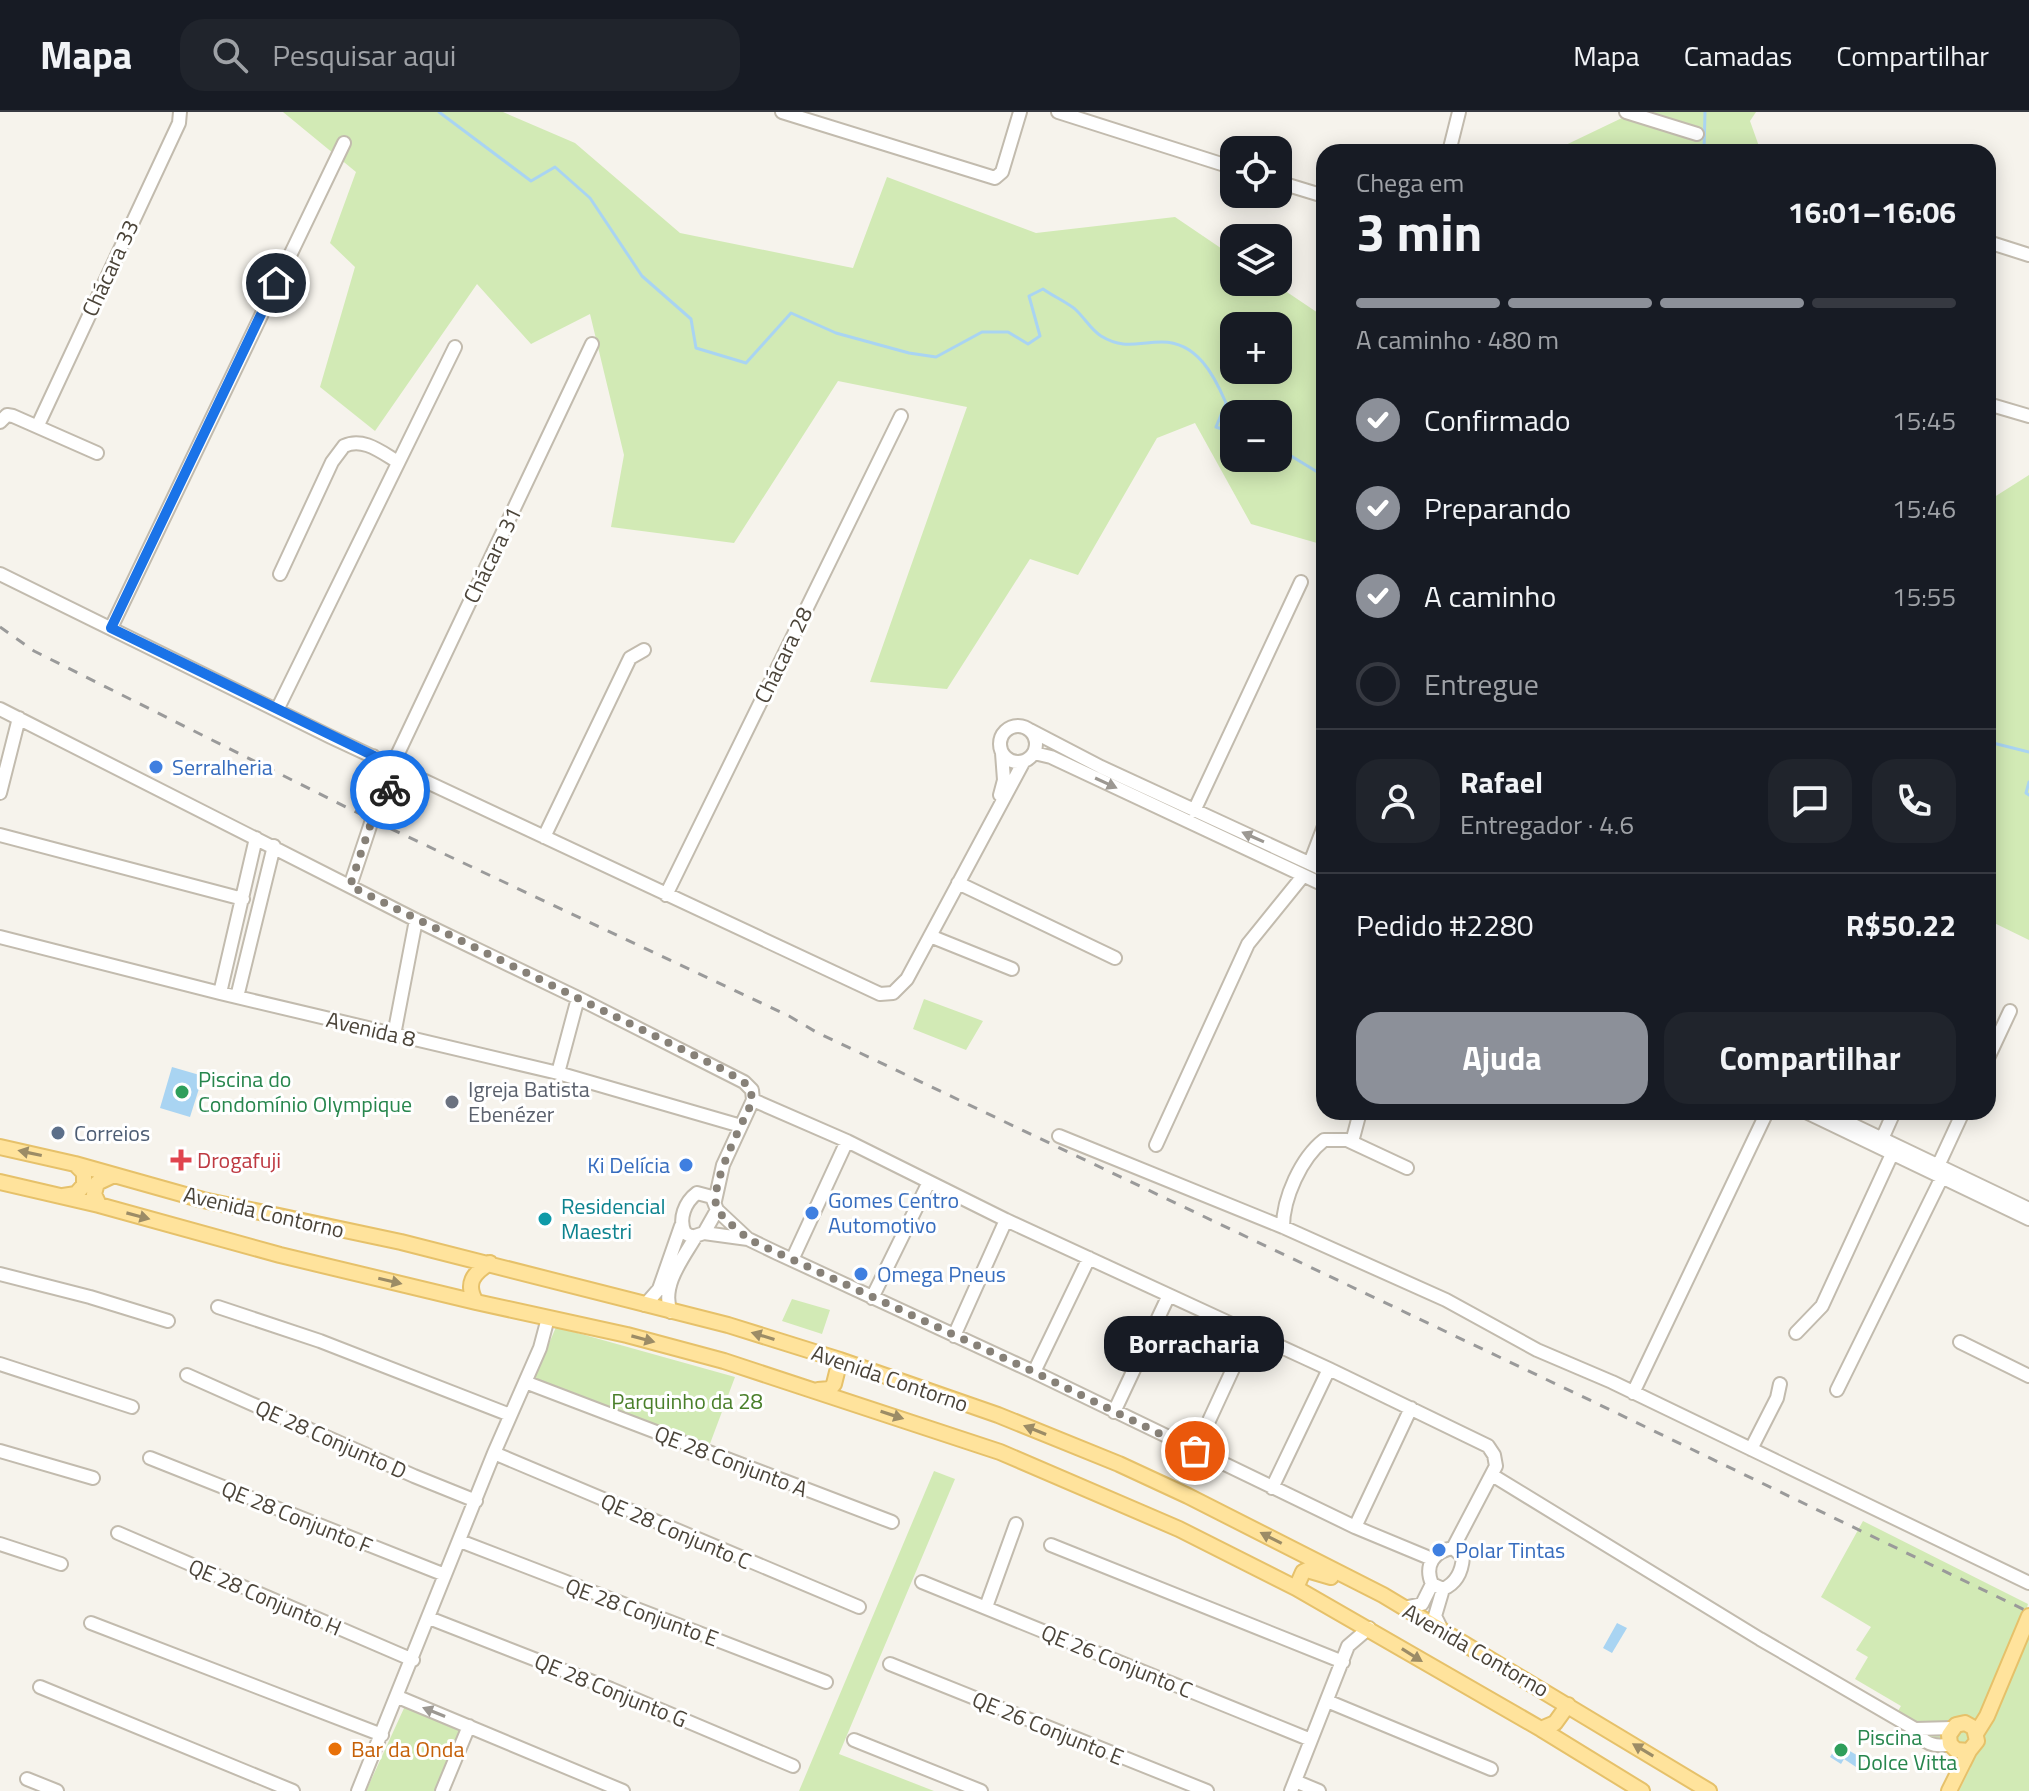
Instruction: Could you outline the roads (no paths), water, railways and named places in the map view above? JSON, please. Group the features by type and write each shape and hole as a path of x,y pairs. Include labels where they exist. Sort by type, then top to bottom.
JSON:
{"main road":[{"name":"Avenida Contorno","path":"0,1147 75,1164 203,1200 490,1263 728,1325 998,1415 1119,1464 1347,1577 1442,1630 1709,1791"},
{"path":"63,1196 76,1194 84,1185 84,1173 75,1164"},
{"path":"99,1205 94,1194 97,1183 114,1175"},
{"name":"Avenida Contorno","path":"0,1182 99,1205 280,1255 627,1335 724,1361 961,1438 1025,1462 1179,1529 1296,1588 1369,1628 1642,1791"},
{"path":"476,1302 471,1290 473,1276 490,1263"},
{"path":"818,1390 830,1389 834,1384 840,1360"},
{"path":"1296,1588 1307,1570 1334,1578 1347,1577"},
{"path":"1942,1791 1954,1766 1949,1735 1965,1727 1993,1700 2028,1622"},
{"path":"1541,1729 1555,1723 1568,1705"},
{"path":"1949,1791 1969,1751 1976,1745 1965,1727"},
{"path":"1951,1746 1960,1752 1969,1751"}],"street":[{"name":"Chácara 33","path":"38,425 179,123 180,112"},
{"path":"782,112 998,177 1020,112"},
{"path":"1058,112 1220,164"},
{"path":"1451,144 1459,112"},
{"path":"1626,112 1697,134"},
{"path":"111,628 344,143"},
{"path":"1292,186 1316,194"},
{"path":"1996,245 2029,255"},
{"name":"Chácara 31","path":"392,766 592,344"},
{"path":"277,710 455,347"},
{"path":"1996,406 2029,416"},
{"path":"0,422 11,415 97,453"},
{"name":"Chácara 28","path":"666,895 901,416"},
{"path":"280,574 332,462 344,446 357,442 366,444 398,462"},
{"path":"0,574 392,766 880,994 893,993 901,987 930,936 998,806 1029,757 1035,737 1030,730"},
{"path":"1194,811 1301,582"},
{"path":"544,837 630,658 644,650"},
{"path":"0,709 748,1085 753,1100 723,1165 716,1205 671,1283 668,1305 671,1312"},
{"path":"0,793 19,718"},
{"path":"998,806 1004,780 999,743 1003,733 1011,726 1021,725 1062,748 1316,866"},
{"path":"0,736 14,740"},
{"path":"1002,753 1011,761 1051,757 1316,882"},
{"path":"350,886 379,799 373,756"},
{"path":"379,799 411,774"},
{"path":"0,835 244,895 262,894"},
{"path":"220,993 256,838"},
{"path":"237,997 274,846"},
{"path":"1310,863 1316,847"},
{"path":"1156,1145 1248,944 1303,876"},
{"path":"958,883 1115,958"},
{"path":"394,1035 416,920"},
{"path":"930,936 1012,969"},
{"name":"Avenida 8","path":"0,937 558,1073 741,1126"},
{"path":"234,938 250,942"},
{"path":"558,1073 578,998"},
{"path":"1996,1041 2010,1011"},
{"path":"753,1100 847,1141 1006,1220 1488,1446 1496,1466 1492,1475 1453,1548 1432,1559 1428,1572 1437,1586 1435,1616 1442,1630"},
{"path":"1352,1142 1358,1120"},
{"path":"1633,1393 1763,1120"},
{"path":"1822,1120 1892,1154 2029,1209"},
{"path":"1843,1120 2029,1219"},
{"path":"1882,1139 1890,1120"},
{"path":"1837,1390 1940,1172 1960,1120"},
{"path":"1059,1136 1283,1227 1446,1300 1537,1350 2029,1583"},
{"path":"1283,1227 1287,1200 1313,1151 1329,1138 1352,1142 1407,1168"},
{"path":"792,1260 847,1141"},
{"path":"1796,1333 1822,1306 1892,1154"},
{"path":"645,1305 659,1289 685,1209 723,1165"},
{"path":"872,1298 929,1182"},
{"path":"697,1193 709,1195 748,1239"},
{"path":"954,1336 1006,1220"},
{"path":"681,1226 688,1235 748,1239 1034,1372 1355,1527 1432,1559"},
{"path":"1034,1372 1089,1258"},
{"path":"0,1274 52,1286 168,1321"},
{"path":"1114,1412 1168,1297"},
{"path":"218,1307 320,1341 510,1415"},
{"path":"358,1791 494,1453 540,1348 548,1318"},
{"path":"1195,1451 1250,1332"},
{"path":"1960,1342 2029,1376"},
{"path":"0,1364 132,1407"},
{"path":"1272,1488 1329,1369"},
{"name":"QE 28 Conjunto D","path":"187,1375 476,1501"},
{"name":"QE 28 Conjunto A","path":"525,1382 892,1522"},
{"path":"1751,1449 1777,1398 1780,1384"},
{"path":"1355,1527 1411,1408"},
{"path":"0,1451 93,1478"},
{"name":"QE 28 Conjunto C","path":"494,1453 859,1607"},
{"name":"QE 28 Conjunto F","path":"150,1458 445,1575"},
{"path":"1492,1475 1760,1639 1915,1729 1965,1727"},
{"path":"986,1607 1016,1524"},
{"name":"QE 28 Conjunto H","path":"118,1533 413,1660"},
{"name":"QE 28 Conjunto E","path":"460,1541 826,1682"},
{"path":"0,1544 61,1564"},
{"path":"1051,1545 1343,1662"},
{"path":"1403,1608 1422,1604 1437,1586 1453,1583 1462,1567 1463,1557 1453,1548"},
{"name":"QE 26 Conjunto C","path":"922,1582 1311,1740"},
{"path":"1319,1791 1293,1786 1348,1646 1348,1632 1340,1613"},
{"name":"QE 28 Conjunto G","path":"429,1618 611,1689 793,1766"},
{"path":"91,1623 382,1735"},
{"path":"1348,1646 1369,1628"},
{"name":"QE 26 Conjunto E","path":"890,1664 1207,1791"},
{"path":"40,1687 293,1791"},
{"path":"398,1697 623,1791"},
{"path":"1327,1701 1491,1769"},
{"path":"442,1791 469,1726"},
{"path":"1915,1729 1919,1737 1934,1745 1951,1746"},
{"path":"854,1740 981,1791"},
{"path":"27,1779 57,1791"}],"water":[{"name":"Piscina do Condomínio Olympique","path":"172,1067 203,1076 190,1117 160,1108"},
{"path":"1617,1623 1627,1628 1612,1653 1603,1648"},
{"name":"Piscina Dolce Vitta","path":"1838,1744 1865,1760 1859,1769 1844,1759 1841,1764 1830,1757"}],"waterway":[{"path":"439,112 531,181 555,167 590,198 642,276 691,319 696,348 746,363 791,313 836,333 909,353 936,357 982,332 1008,332 1028,344 1040,336 1029,296 1043,289 1075,309 1094,330 1109,340 1124,344 1174,343 1185,348 1210,371 1225,400"},
{"path":"1704,144 1705,112"},
{"path":"1220,417 1216,427 1220,428"},
{"path":"1292,457 1316,471"},
{"path":"1996,744 2029,752"},
{"path":"2029,782 2026,793 2029,795"}],"railway":[{"path":"0,627 34,651 372,820 789,1016 816,1032 2029,1612"}],"place":[{"name":"Serralheria","path":"156,767"},
{"name":"Piscina do Condomínio Olympique","path":"182,1092"},
{"name":"Igreja Batista Ebenézer","path":"452,1102"},
{"name":"Correios","path":"58,1133"},
{"name":"Drogafuji","path":"181,1160"},
{"name":"Ki Delícia","path":"686,1165"},
{"name":"Gomes Centro Automotivo","path":"812,1213"},
{"name":"Residencial Maestri","path":"545,1219"},
{"name":"Omega Pneus","path":"861,1274"},
{"name":"Borracharia","path":"1195,1451"},
{"name":"Polar Tintas","path":"1439,1550"},
{"name":"Bar da Onda","path":"335,1749"},
{"name":"Piscina Dolce Vitta","path":"1841,1750"}],"park label":[{"name":"Parquinho da 28","path":"687,1401"}]}
